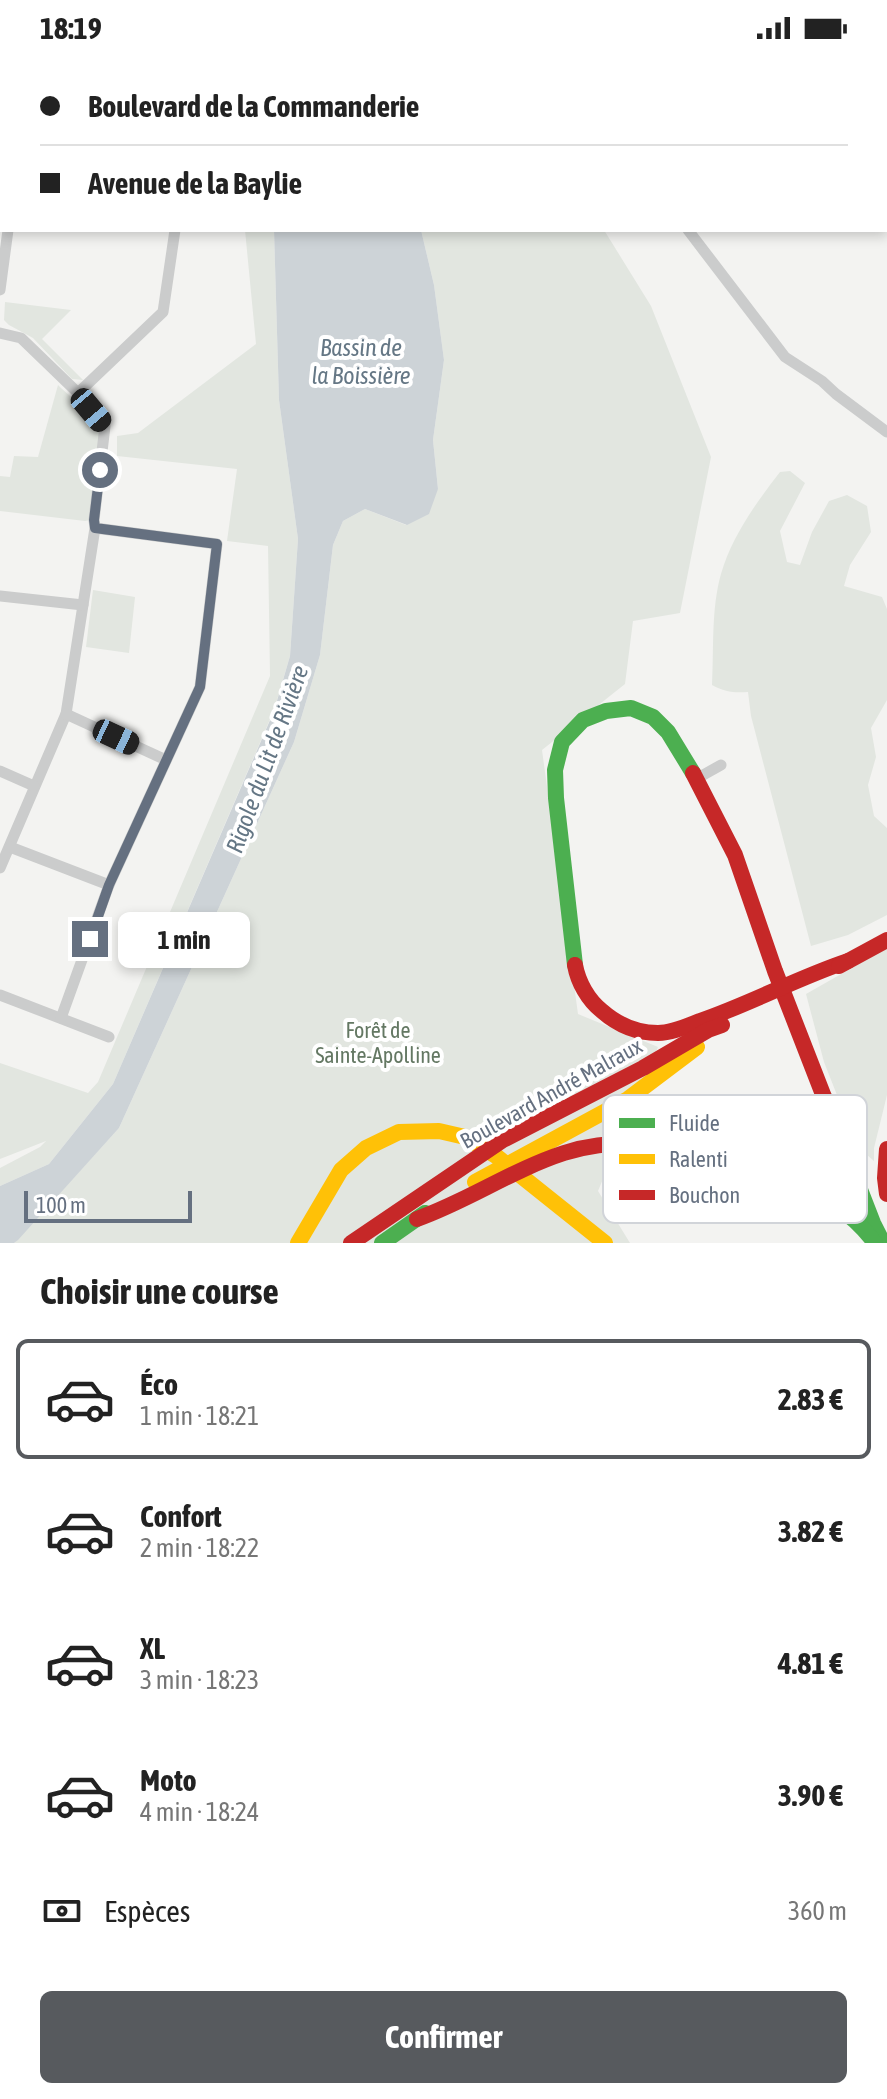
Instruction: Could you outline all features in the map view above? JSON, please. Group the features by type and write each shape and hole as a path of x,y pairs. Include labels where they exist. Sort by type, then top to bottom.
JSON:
{"main road":[{"path":"823,1095 775,971 735,855 668,732 653,717 631,708 606,711 583,720 562,742 555,770 556,798 577,976 593,1004 615,1022 634,1031 651,1033 736,1014 812,977 848,961 887,940"},
{"name":"Boulevard André Malraux","path":"351,1243 503,1140 643,1068 736,1014"},
{"name":"Boulevard André Malraux","path":"633,1095 736,1014"},
{"name":"Boulevard André Malraux","path":"491,1178 519,1156 603,1112"},
{"path":"298,1243 341,1170 366,1148 399,1132 439,1131 465,1137 496,1156 605,1243"},
{"path":"382,1243 417,1219 451,1206 491,1178 573,1151 603,1145"},
{"path":"887,1149 887,1194"},
{"path":"867,1208 883,1243"},
{"path":"855,1223 875,1243"}],"street":[{"path":"0,290 8,232"},
{"path":"78,393 163,312 175,232"},
{"path":"690,232 785,357 822,381 887,432"},
{"path":"0,333 21,338 78,393 105,426 95,528 66,714 0,868"},
{"path":"61,1018 109,885 200,687 217,544 95,528"},
{"path":"0,596 83,605"},
{"path":"66,714 166,760"},
{"path":"696,779 721,765"},
{"path":"0,771 34,786"},
{"path":"10,847 109,885"},
{"path":"0,995 109,1037"}],"green space":[{"path":"245,232 274,232 279,400 298,539 290,656 274,710 113,1084 49,1164 0,1186 0,1168 46,1141 0,1159 0,1063 88,1093 98,1082 270,676 268,546 227,541 237,469 117,456 117,436 138,433 256,344"},
{"name":"Forêt de Sainte-Apolline","path":"421,232 605,232 651,306 711,457 680,613 633,621 625,684 542,750 578,1014 658,1047 638,1095 603,1095 603,1179 598,1191 603,1199 603,1223 618,1223 630,1243 14,1243 119,1128 294,742 320,655 333,545 343,521 365,509 406,525 438,489 433,440 444,360 434,285"},
{"path":"5,302 71,310 42,339 83,380 72,379 33,338 4,320"},
{"path":"58,385 88,412 100,432 90,520 0,511 0,476 10,477 14,456 38,457"},
{"path":"790,471 805,483 780,531 787,562 800,565 812,532 829,501 847,495 867,506 871,532 850,565 844,586 882,597 887,609 887,700 871,728 876,757 868,785 874,816 887,828 887,915 848,935 811,946 751,716 748,692 730,692 712,685 716,601 726,560 738,533 762,496 780,472"},
{"path":"93,590 135,597 129,653 86,647"},
{"path":"887,948 887,1095 874,1148 874,1161 867,1155 867,1095 837,1095 824,1062 806,994"}],"water":[{"name":"Bassin de la Boissière","path":"274,232 421,232 434,285 444,360 433,440 438,489 429,514 407,525 365,509 343,521 333,545 320,655 294,742 119,1128 18,1240 0,1243 0,1186 49,1164 113,1084 274,711 290,656 298,539 279,400"}],"traffic: fast":[{"path":"575,965 556,798 555,770 562,742 583,720 606,711 631,708 653,717 668,732 693,773"},
{"path":"867,1208 883,1243"},
{"path":"382,1243 425,1213"},
{"path":"858,1223 875,1243"}],"traffic: slow":[{"path":"633,1095 697,1047"},
{"path":"475,1182 603,1113"},
{"path":"298,1243 341,1170 366,1148 399,1132 439,1131 465,1137 496,1156 605,1243"}],"traffic: jam":[{"path":"693,773 735,855 775,971 823,1095"},
{"path":"839,966 887,940"},
{"path":"575,965 584,990 602,1011 628,1027 658,1033 679,1029 719,1014 848,961"},
{"path":"351,1243 503,1140 722,1025"},
{"path":"417,1219 526,1168 564,1153 603,1145"},
{"path":"887,1149 887,1194"}],"route":[{"path":"90,939 109,885 200,687 217,544 95,528 100,470"}],"water label":[{"name":"Rigole du Lit de Rivière","path":"267,759"}]}
